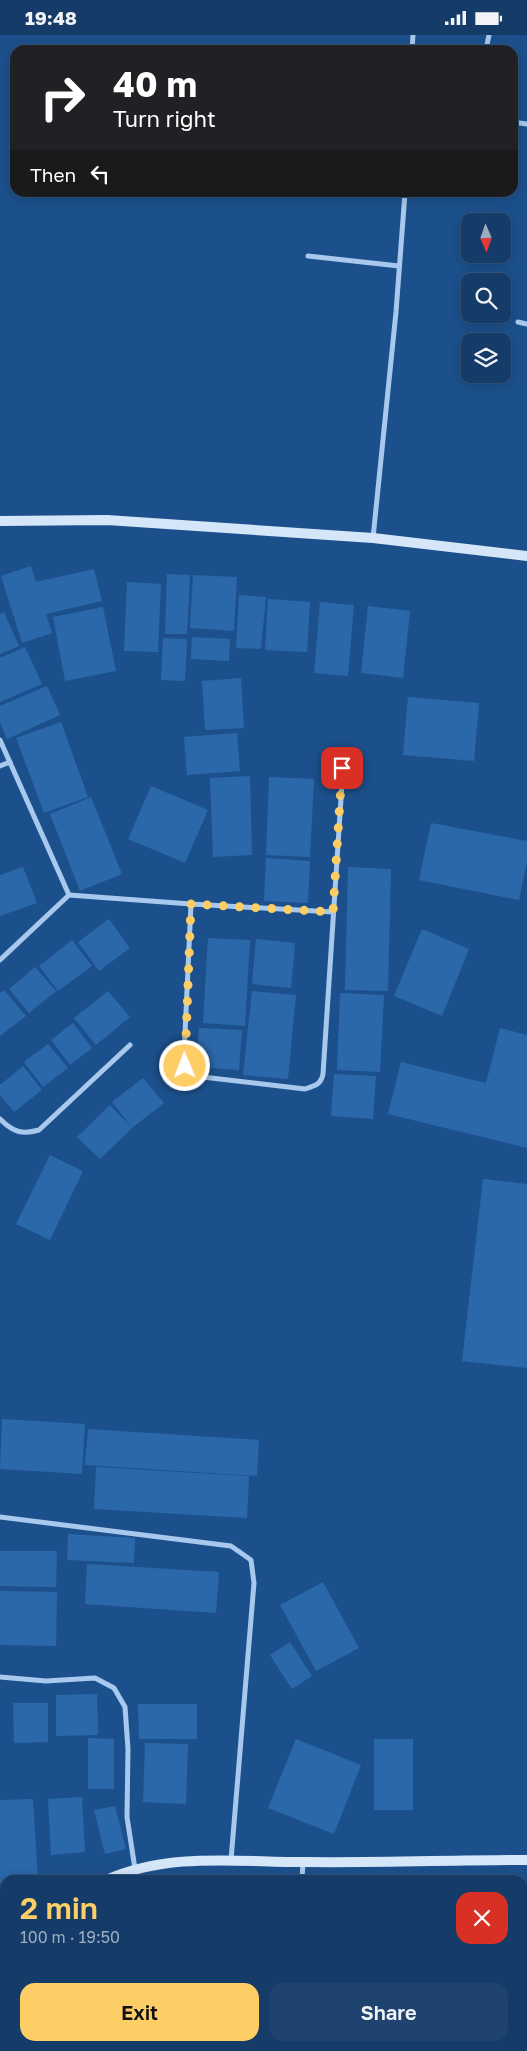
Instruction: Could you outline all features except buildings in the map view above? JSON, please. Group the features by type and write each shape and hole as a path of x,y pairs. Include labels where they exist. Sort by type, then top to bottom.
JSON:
{"street":[{"path":"373,537 400,266 405,197"},
{"path":"308,256 400,266"},
{"path":"518,322 527,324"},
{"path":"0,521 107,520 373,537 527,556"},
{"path":"0,740 68,895"},
{"path":"0,766 10,762"},
{"path":"191,904 184,1055 188,1073 194,1076 305,1089 319,1083 324,1074 342,768"},
{"path":"0,960 68,895 333,912"},
{"path":"0,1119 9,1129 20,1133 39,1129 130,1045"},
{"path":"0,1517 231,1546 251,1560 254,1583 231,1860"},
{"path":"0,1677 46,1681 95,1678 114,1688 125,1707 128,1749 127,1817 135,1869"},
{"path":"119,1875 135,1869 174,1862 231,1860 303,1862 527,1860"},
{"path":"302,1875 303,1862"}],"route":[{"path":"185,1066 191,904 333,912 342,768"}]}
